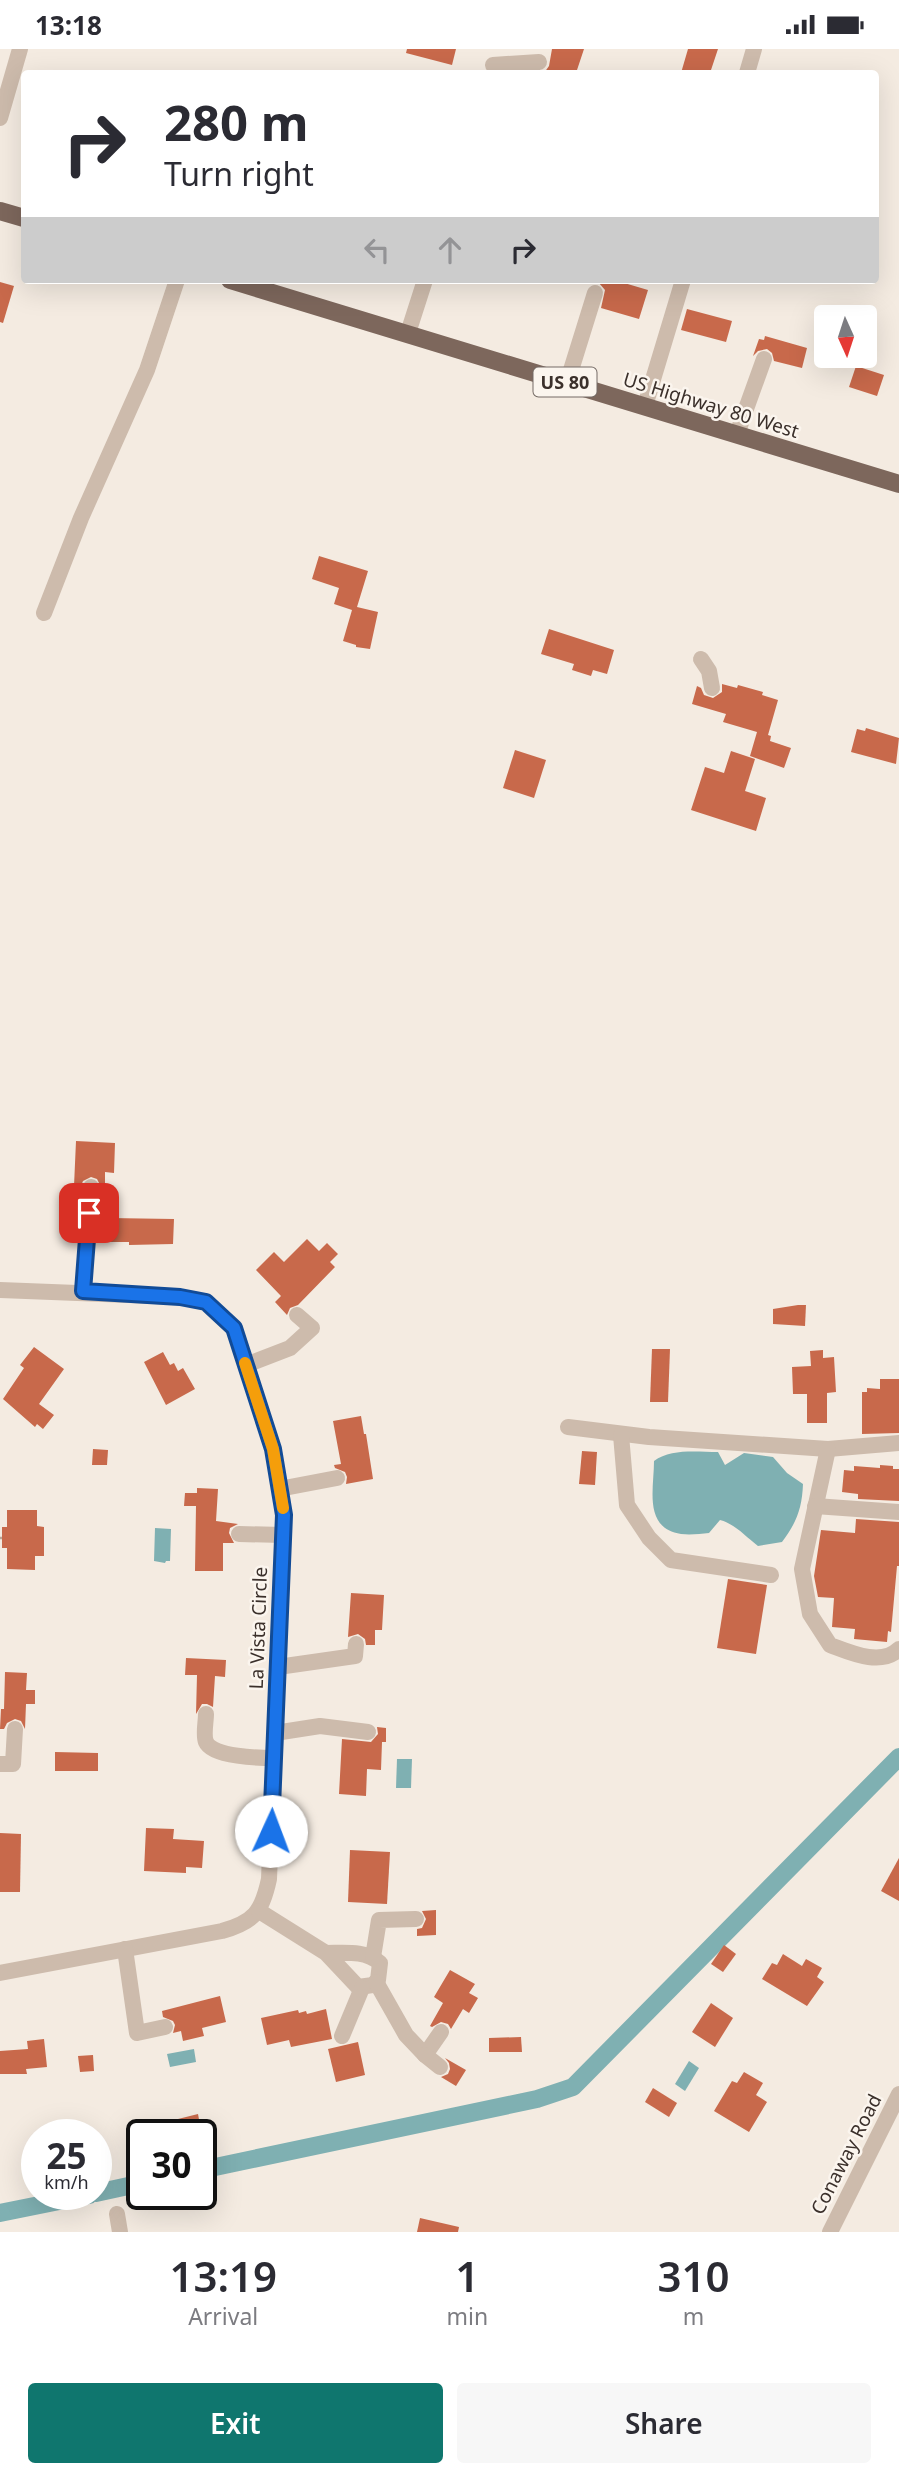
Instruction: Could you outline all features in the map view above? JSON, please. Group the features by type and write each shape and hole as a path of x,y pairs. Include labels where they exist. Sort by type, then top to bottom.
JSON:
{"main road":[{"path":"0,211 21,217"},
{"name":"US Highway 80 West","path":"243,284 899,484"}],"street":[{"path":"0,118 20,49"},
{"path":"498,49 491,69 539,62"},
{"path":"748,70 754,49"},
{"path":"44,613 81,519 147,370 176,284"},
{"path":"408,333 424,284"},
{"path":"645,406 683,284"},
{"path":"567,383 595,293"},
{"path":"737,434 764,359"},
{"path":"701,659 709,671 712,688"},
{"path":"83,1291 91,1187"},
{"name":"La Vista Circle","path":"0,1290 83,1291 180,1297 206,1302 234,1328 273,1449 284,1515 270,1879 259,1912"},
{"path":"246,1365 290,1348 312,1328 297,1315"},
{"path":"568,1427 621,1435 828,1449 899,1443"},
{"path":"621,1435 627,1505 649,1538 671,1560 771,1575"},
{"path":"828,1449 802,1569 810,1614 830,1645 873,1658 895,1654 899,1649"},
{"path":"279,1489 337,1478"},
{"path":"815,1506 899,1512"},
{"path":"239,1534 283,1535"},
{"path":"278,1667 355,1656 356,1644"},
{"path":"206,1714 206,1742 211,1748 249,1758 274,1758"},
{"path":"275,1733 320,1726 368,1732"},
{"path":"0,1764 13,1764 15,1730"},
{"path":"0,1973 229,1929 251,1919 259,1912 326,1953 358,1987 369,1985"},
{"path":"373,1957 379,1912 416,1919"},
{"path":"125,1949 137,2033 166,2027"},
{"path":"326,1953 362,1953 380,1963 381,1971 369,1985 342,2036"},
{"path":"369,1985 406,2035 425,2056 440,2067"},
{"path":"425,2056 441,2032"},
{"name":"Conaway Road","path":"830,2232 899,2094"},
{"path":"117,2214 120,2232"}],"water":[{"path":"676,1452 718,1452 725,1465 744,1453 773,1457 787,1473 803,1484 798,1514 782,1542 758,1546 735,1527 720,1520 709,1533 699,1534 681,1534 661,1524 653,1506 654,1461"},
{"path":"155,1528 171,1529 170,1561 165,1563 154,1561"},
{"path":"397,1759 412,1759 411,1788 396,1788"},
{"path":"194,2049 196,2062 170,2067 167,2054"},
{"path":"689,2061 699,2068 685,2091 675,2084"}],"building":[{"path":"407,49 456,49 452,65 406,53"},
{"path":"552,49 584,49 577,70 546,70"},
{"path":"688,49 718,49 711,70 682,70"},
{"path":"0,282 14,286 3,323 0,322"},
{"path":"600,284 628,284 648,290 639,319 601,308 605,290"},
{"path":"687,309 732,321 726,342 681,330"},
{"path":"765,336 807,348 802,368 774,361 772,353 767,349 758,351 753,356 759,339 764,340"},
{"path":"855,368 884,375 877,396 849,387"},
{"path":"319,556 368,571 357,607 378,612 370,649 343,641 352,610 334,604 339,588 312,579"},
{"path":"549,629 614,650 607,674 593,670 591,676 572,670 574,664 541,654"},
{"path":"722,684 763,692 762,695 778,700 768,735 771,736 770,741 791,748 784,768 750,756 757,732 723,722 726,714 692,704 697,686 704,695 713,698 722,692"},
{"path":"866,728 899,738 896,764 851,752 857,729 865,731"},
{"path":"515,750 546,760 534,798 503,788"},
{"path":"731,751 755,759 745,791 766,798 756,831 691,810 705,767 724,773"},
{"path":"76,1141 115,1143 114,1173 105,1172 105,1187 101,1187 97,1179 91,1177 83,1181 81,1186 74,1186"},
{"path":"109,1218 174,1219 173,1244 129,1245 129,1242 108,1242"},
{"path":"307,1239 319,1251 327,1243 338,1254 330,1262 335,1267 298,1305 290,1308 287,1315 275,1302 281,1296 256,1270 274,1252 284,1262"},
{"path":"806,1305 805,1326 773,1324 773,1309"},
{"path":"34,1347 64,1369 39,1404 54,1415 43,1429 37,1424 35,1427 3,1399 24,1368 20,1365"},
{"path":"652,1349 670,1349 668,1402 650,1402"},
{"path":"823,1350 823,1358 834,1357 836,1392 827,1393 827,1423 807,1423 807,1394 793,1394 792,1367 811,1366 810,1351"},
{"path":"163,1352 170,1365 174,1363 178,1371 183,1368 195,1389 166,1405 144,1362"},
{"path":"880,1379 899,1379 899,1433 862,1434 862,1392 867,1392 867,1388 880,1389"},
{"path":"361,1416 373,1479 346,1484 345,1472 334,1465 341,1464 333,1421"},
{"path":"93,1449 108,1450 107,1465 92,1465"},
{"path":"582,1451 597,1452 595,1485 579,1484"},
{"path":"880,1465 899,1469 899,1501 858,1499 858,1494 842,1492 844,1470 854,1471 854,1466 880,1468"},
{"path":"197,1488 218,1489 216,1521 238,1524 230,1528 229,1533 234,1543 223,1543 223,1571 195,1571 196,1506 184,1506 185,1493 197,1493"},
{"path":"7,1510 37,1510 37,1526 44,1527 44,1556 35,1556 35,1570 7,1569 7,1548 2,1548 2,1527 7,1527"},
{"path":"856,1519 899,1522 899,1566 891,1632 888,1631 887,1642 854,1639 855,1629 832,1627 834,1598 818,1597 814,1576 821,1530 855,1533"},
{"path":"728,1579 767,1585 756,1654 717,1648"},
{"path":"351,1593 384,1595 382,1630 375,1630 375,1645 366,1645 365,1639 358,1634 348,1637"},
{"path":"186,1658 226,1660 225,1677 215,1676 213,1707 202,1704 196,1714 197,1675 185,1675"},
{"path":"5,1672 27,1673 26,1690 35,1690 35,1704 26,1704 25,1729 21,1721 15,1719 7,1723 4,1729 0,1729 1,1709 4,1709"},
{"path":"377,1727 386,1728 386,1742 382,1742 381,1770 367,1769 366,1796 339,1794 342,1739 371,1742 378,1734"},
{"path":"55,1752 98,1753 98,1771 55,1771"},
{"path":"146,1828 174,1829 173,1839 204,1841 202,1868 186,1867 186,1873 144,1871"},
{"path":"0,1833 21,1834 20,1892 0,1892"},
{"path":"350,1850 390,1852 387,1904 348,1902"},
{"path":"899,1858 899,1901 881,1891"},
{"path":"436,1910 436,1935 417,1936 417,1929 422,1928 426,1919 422,1911"},
{"path":"724,1945 736,1954 723,1972 711,1964"},
{"path":"783,1954 802,1966 806,1959 822,1968 817,1977 824,1982 807,2006 762,1979 772,1963 777,1965"},
{"path":"450,1970 475,1984 469,1993 478,1998 469,2013 463,2009 451,2029 448,2024 441,2022 432,2027 430,2026 443,2003 434,1997"},
{"path":"220,1996 226,2022 202,2028 204,2036 183,2041 181,2031 173,2033 173,2021 163,2017 162,2011"},
{"path":"711,2003 733,2018 715,2047 692,2032"},
{"path":"326,2009 332,2039 291,2047 289,2040 267,2045 261,2018 298,2010 299,2013 306,2011 307,2014"},
{"path":"521,2037 522,2052 489,2052 489,2038"},
{"path":"44,2039 47,2067 26,2069 27,2074 0,2074 0,2051 28,2049 27,2041"},
{"path":"358,2042 365,2075 336,2082 328,2049"},
{"path":"93,2055 94,2071 80,2072 78,2056"},
{"path":"445,2058 466,2070 456,2086 441,2077 448,2074 450,2069"},
{"path":"744,2072 763,2083 756,2095 767,2102 749,2132 714,2111 732,2081 737,2083"},
{"path":"653,2088 677,2103 669,2117 645,2102"},
{"path":"198,2114 199,2119 178,2119"},
{"path":"420,2218 459,2227 458,2232 417,2232"}],"waterway":[{"path":"217,2167 537,2099 573,2087 899,1757"},
{"path":"112,2190 126,2186"},
{"path":"0,2213 21,2209"}],"slow traffic":[{"path":"245,1363 273,1449 283,1508"}],"route":[{"path":"89,1213 83,1291 180,1297 206,1302 234,1328 273,1449 284,1515 271,1831"}]}
